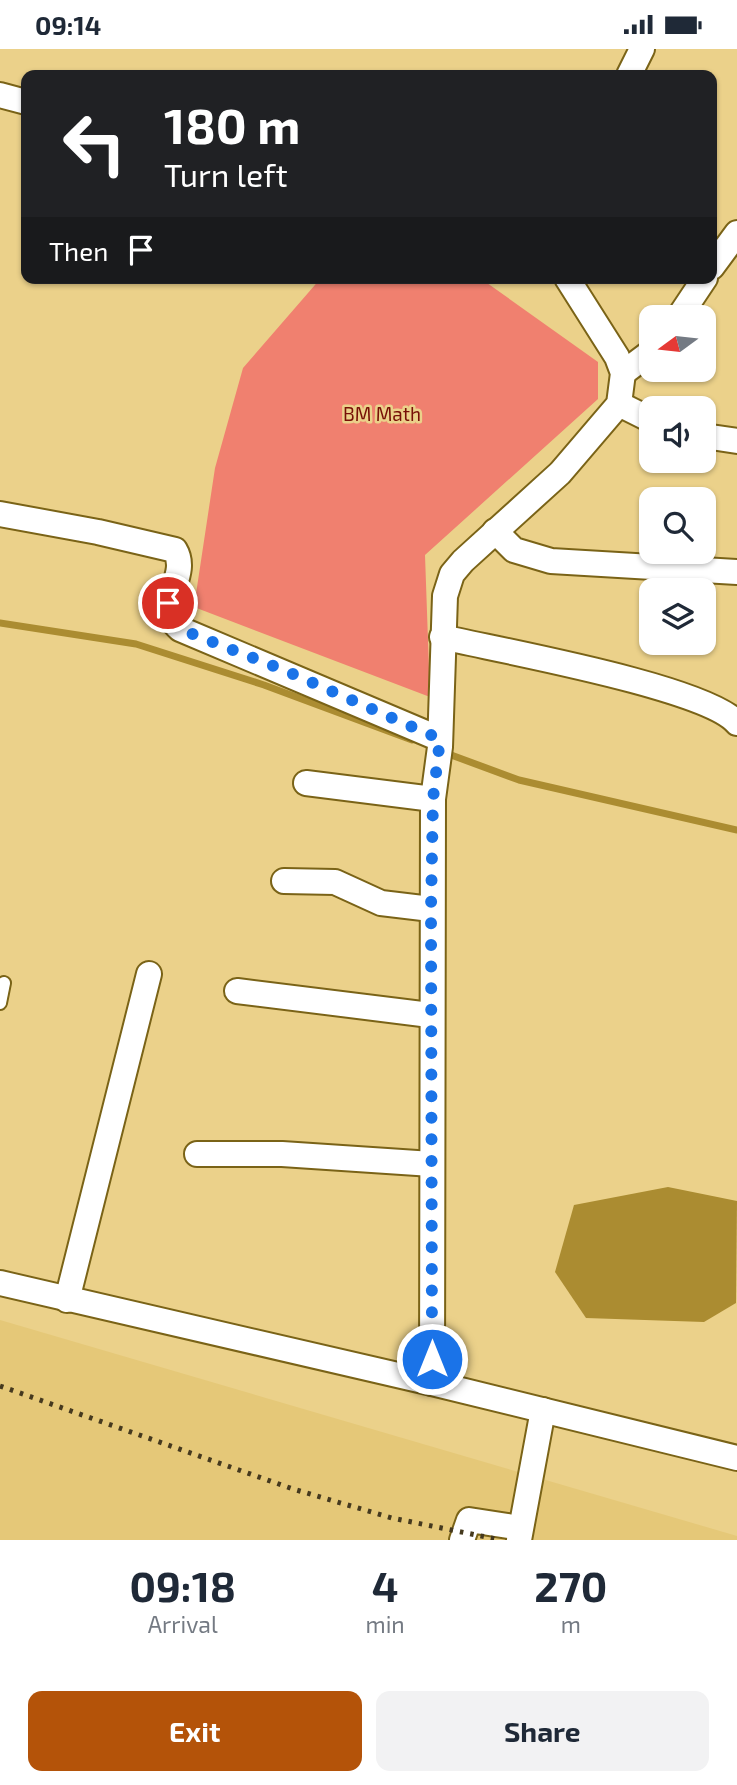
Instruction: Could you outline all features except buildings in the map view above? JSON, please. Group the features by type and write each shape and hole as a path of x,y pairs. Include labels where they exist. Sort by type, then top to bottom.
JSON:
{"street":[{"path":"632,70 642,49"},
{"path":"0,95 21,101"},
{"path":"717,261 734,242"},
{"path":"432,1383 431,909 433,799 439,750 445,596 452,574 560,473 618,404 624,373 599,325 571,284"},
{"path":"687,305 701,284"},
{"path":"624,373 639,361"},
{"path":"618,404 639,414"},
{"path":"716,438 737,441"},
{"path":"0,514 98,532 175,550 180,558 180,567 168,603 169,614 180,629 286,671 439,750"},
{"path":"495,531 514,550 551,561 737,572"},
{"path":"442,637 663,689 718,709 737,723"},
{"path":"306,783 433,799"},
{"path":"284,881 335,882 381,903 431,909"},
{"path":"67,1300 149,974"},
{"path":"237,991 430,1015"},
{"path":"197,1154 282,1154 432,1164"},
{"path":"0,1283 432,1383 737,1458"},
{"path":"462,1540 469,1520 514,1533 543,1410"}],"lane":[{"path":"0,1003 4,983"}],"shaded area":[{"path":"668,1187 737,1201 736,1303 704,1322 586,1318 555,1272 574,1205"},
{"path":"0,1320 737,1536 737,1540 0,1540"}],"green space":[{"name":"BM Math","path":"316,284 488,284 598,362 598,399 425,555 430,697 194,607 215,468 243,368"}],"waterway":[{"path":"0,623 136,644 264,685 412,740"},
{"path":"443,752 519,780 737,830"}],"railway":[{"path":"0,1386 293,1489 392,1518 501,1540"}],"route":[{"path":"168,603 173,623 180,629 286,671 440,739 433,799 431,909 432,1359"}]}
